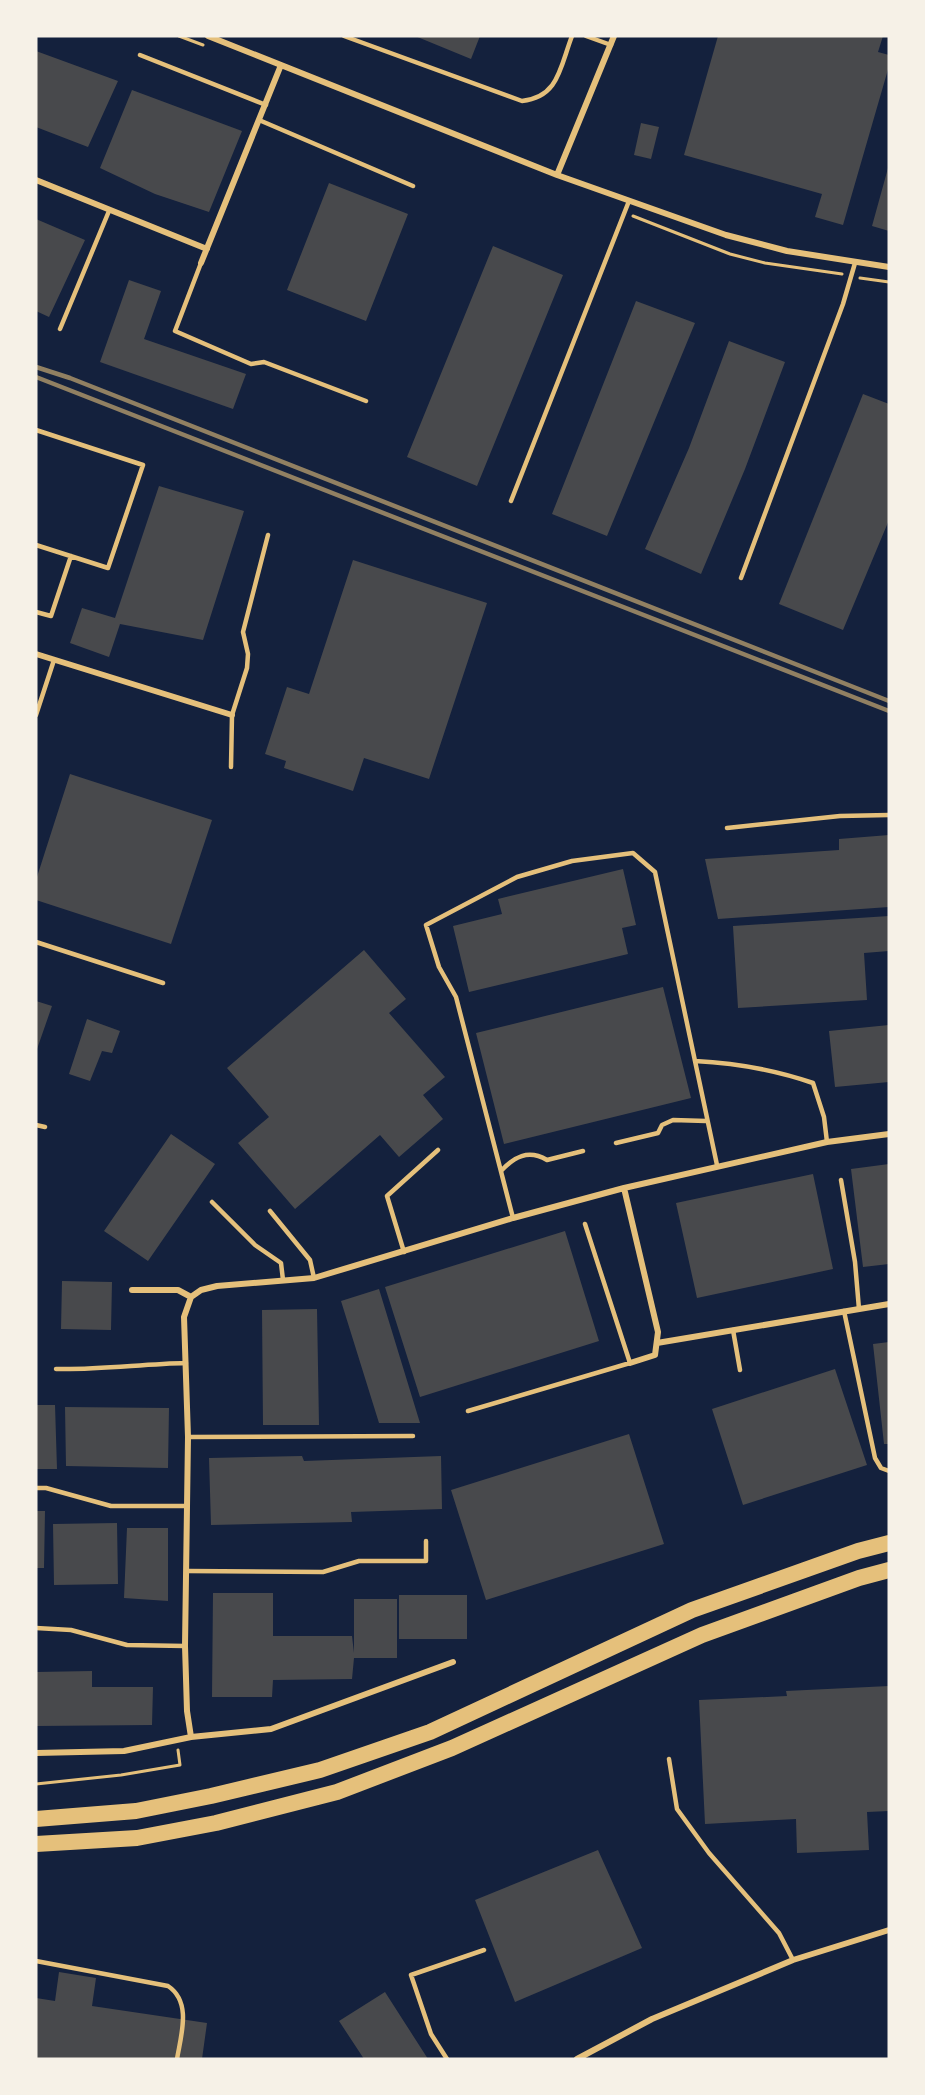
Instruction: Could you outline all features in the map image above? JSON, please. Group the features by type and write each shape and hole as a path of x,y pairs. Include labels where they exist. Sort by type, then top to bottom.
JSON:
{"highway":[{"path":"36,1819 136,1811 320,1770 430,1732 692,1610 858,1551 889,1544"},
{"path":"36,1844 137,1838 216,1823 337,1792 452,1748 702,1635 859,1578 889,1570"}],"street":[{"path":"208,36 557,175 726,235 787,251 889,267"},
{"path":"557,175 614,36"},
{"path":"201,263 281,65"},
{"path":"36,180 207,249"},
{"path":"36,654 232,715"},
{"path":"191,1737 187,1711 185,1646 188,1571 186,1506 188,1437 184,1317 191,1297 201,1290 217,1286 314,1278 513,1218 624,1188 717,1165 827,1142 889,1134"},
{"path":"624,1188 658,1332 655,1355 630,1363"},
{"path":"132,1290 178,1290 191,1297"},
{"path":"657,1343 889,1304"},
{"path":"36,1753 124,1751 191,1737 271,1729 453,1662"},
{"path":"577,2059 652,2019 793,1960 889,1930"}],"lane":[{"path":"344,36 522,101 538,99 550,90 572,36"},
{"path":"586,36 610,45"},
{"path":"140,55 266,105"},
{"path":"260,120 413,186"},
{"path":"511,501 629,201"},
{"path":"60,329 109,211"},
{"path":"201,263 175,331 251,364 264,362 366,401"},
{"path":"741,578 835,324 855,263"},
{"path":"36,430 143,465 108,568 36,546"},
{"path":"231,767 232,715 247,668 248,654 243,632 268,535"},
{"path":"36,612 51,616 71,556"},
{"path":"36,715 54,660"},
{"path":"727,828 840,816 889,815"},
{"path":"513,1218 456,997 439,967 426,925 451,910 517,878 572,861 633,853 655,873 717,1165"},
{"path":"36,942 163,983"},
{"path":"695,1061 727,1063 789,1074 813,1083 824,1117 827,1142"},
{"path":"616,1143 658,1133 662,1125 674,1120 706,1121"},
{"path":"36,1125 45,1127"},
{"path":"404,1252 387,1196 438,1150"},
{"path":"501,1171 520,1156 538,1155 547,1160 583,1151"},
{"path":"841,1180 855,1262 860,1309"},
{"path":"212,1202 255,1245 281,1263 283,1280"},
{"path":"270,1211 310,1260 314,1278"},
{"path":"468,1411 630,1363 585,1224"},
{"path":"844,1311 875,1458 881,1468 889,1471"},
{"path":"733,1330 740,1370"},
{"path":"56,1369 94,1370 120,1365 186,1363"},
{"path":"188,1437 413,1436"},
{"path":"36,1488 46,1488 111,1506 186,1506"},
{"path":"188,1571 323,1572 359,1562 426,1561 426,1541"},
{"path":"36,1629 71,1630 127,1646 185,1646"},
{"path":"669,1759 677,1809 709,1853 779,1933 793,1960"},
{"path":"447,2059 431,2034 411,1975 484,1950"},
{"path":"36,1961 168,1986 176,1991 181,1998 183,2019 177,2059"}],"path":[{"path":"36,1784 121,1775 180,1765 177,1741"}],"building":[{"path":"415,36 480,36 471,59"},
{"path":"718,36 883,36 878,52 889,55 889,66 843,225 815,217 822,194 684,155"},
{"path":"36,51 118,81 88,147 36,127"},
{"path":"132,90 242,131 209,212 155,194 100,168"},
{"path":"641,123 659,127 651,159 634,155"},
{"path":"889,168 889,231 872,226"},
{"path":"329,183 408,214 366,321 287,290"},
{"path":"36,219 85,240 49,317 36,311"},
{"path":"493,246 563,275 477,486 407,457"},
{"path":"129,280 161,291 144,339 246,374 233,409 100,362"},
{"path":"636,301 695,323 607,536 552,514"},
{"path":"729,341 785,362 745,469 701,574 645,549 689,448"},
{"path":"863,394 889,404 889,520 843,630 779,604"},
{"path":"159,486 244,511 203,640 120,624 109,657 70,643 82,608 115,618"},
{"path":"353,560 487,603 429,779 364,758 353,791 284,768 286,761 265,754 287,687 309,694"},
{"path":"70,774 212,820 171,944 36,900 36,880"},
{"path":"889,835 889,907 718,919 705,859 839,850 839,839"},
{"path":"623,869 636,925 622,928 628,954 469,992 453,926 502,914 498,899"},
{"path":"889,916 889,951 864,953 867,1000 738,1008 733,926"},
{"path":"364,950 406,999 389,1013 445,1077 423,1095 443,1119 399,1157 380,1135 295,1209 238,1143 269,1117 227,1068"},
{"path":"663,987 691,1098 504,1144 476,1033"},
{"path":"36,1001 52,1006 36,1052"},
{"path":"87,1019 120,1031 112,1053 102,1051 90,1081 69,1074"},
{"path":"889,1025 889,1082 835,1087 829,1031"},
{"path":"171,1134 215,1164 148,1261 104,1231"},
{"path":"889,1164 889,1264 863,1267 851,1169"},
{"path":"813,1174 833,1269 697,1298 676,1203"},
{"path":"565,1231 599,1341 420,1397 385,1287"},
{"path":"62,1281 112,1282 111,1330 61,1329"},
{"path":"379,1289 420,1423 379,1423 341,1301"},
{"path":"317,1309 319,1425 263,1425 262,1310"},
{"path":"889,1342 889,1444 884,1444 873,1344"},
{"path":"835,1369 867,1465 743,1505 712,1409"},
{"path":"36,1405 55,1405 57,1469 36,1469"},
{"path":"65,1407 169,1408 168,1468 66,1466"},
{"path":"629,1434 664,1544 486,1600 451,1490"},
{"path":"302,1456 304,1461 441,1456 442,1509 351,1512 352,1522 211,1525 209,1458"},
{"path":"36,1511 45,1511 44,1568 36,1568"},
{"path":"117,1523 118,1584 54,1585 53,1524"},
{"path":"127,1528 168,1528 168,1601 124,1598"},
{"path":"213,1593 273,1593 273,1636 352,1636 354,1653 354,1599 397,1599 397,1658 354,1658 352,1679 273,1680 272,1697 212,1697"},
{"path":"399,1595 467,1595 467,1639 399,1639"},
{"path":"92,1671 92,1687 153,1687 152,1725 36,1726 36,1672"},
{"path":"889,1686 889,1811 867,1812 869,1850 797,1853 796,1819 705,1824 699,1700 787,1696 786,1691"},
{"path":"598,1850 642,1948 515,2002 475,1900"},
{"path":"59,1972 96,1978 92,2006 207,2023 202,2059 36,2059 36,1998 55,2001"},
{"path":"385,1992 428,2059 364,2059 339,2021"}],"railway":[{"path":"36,367 70,378 889,701"},
{"path":"36,377 889,711"}]}
